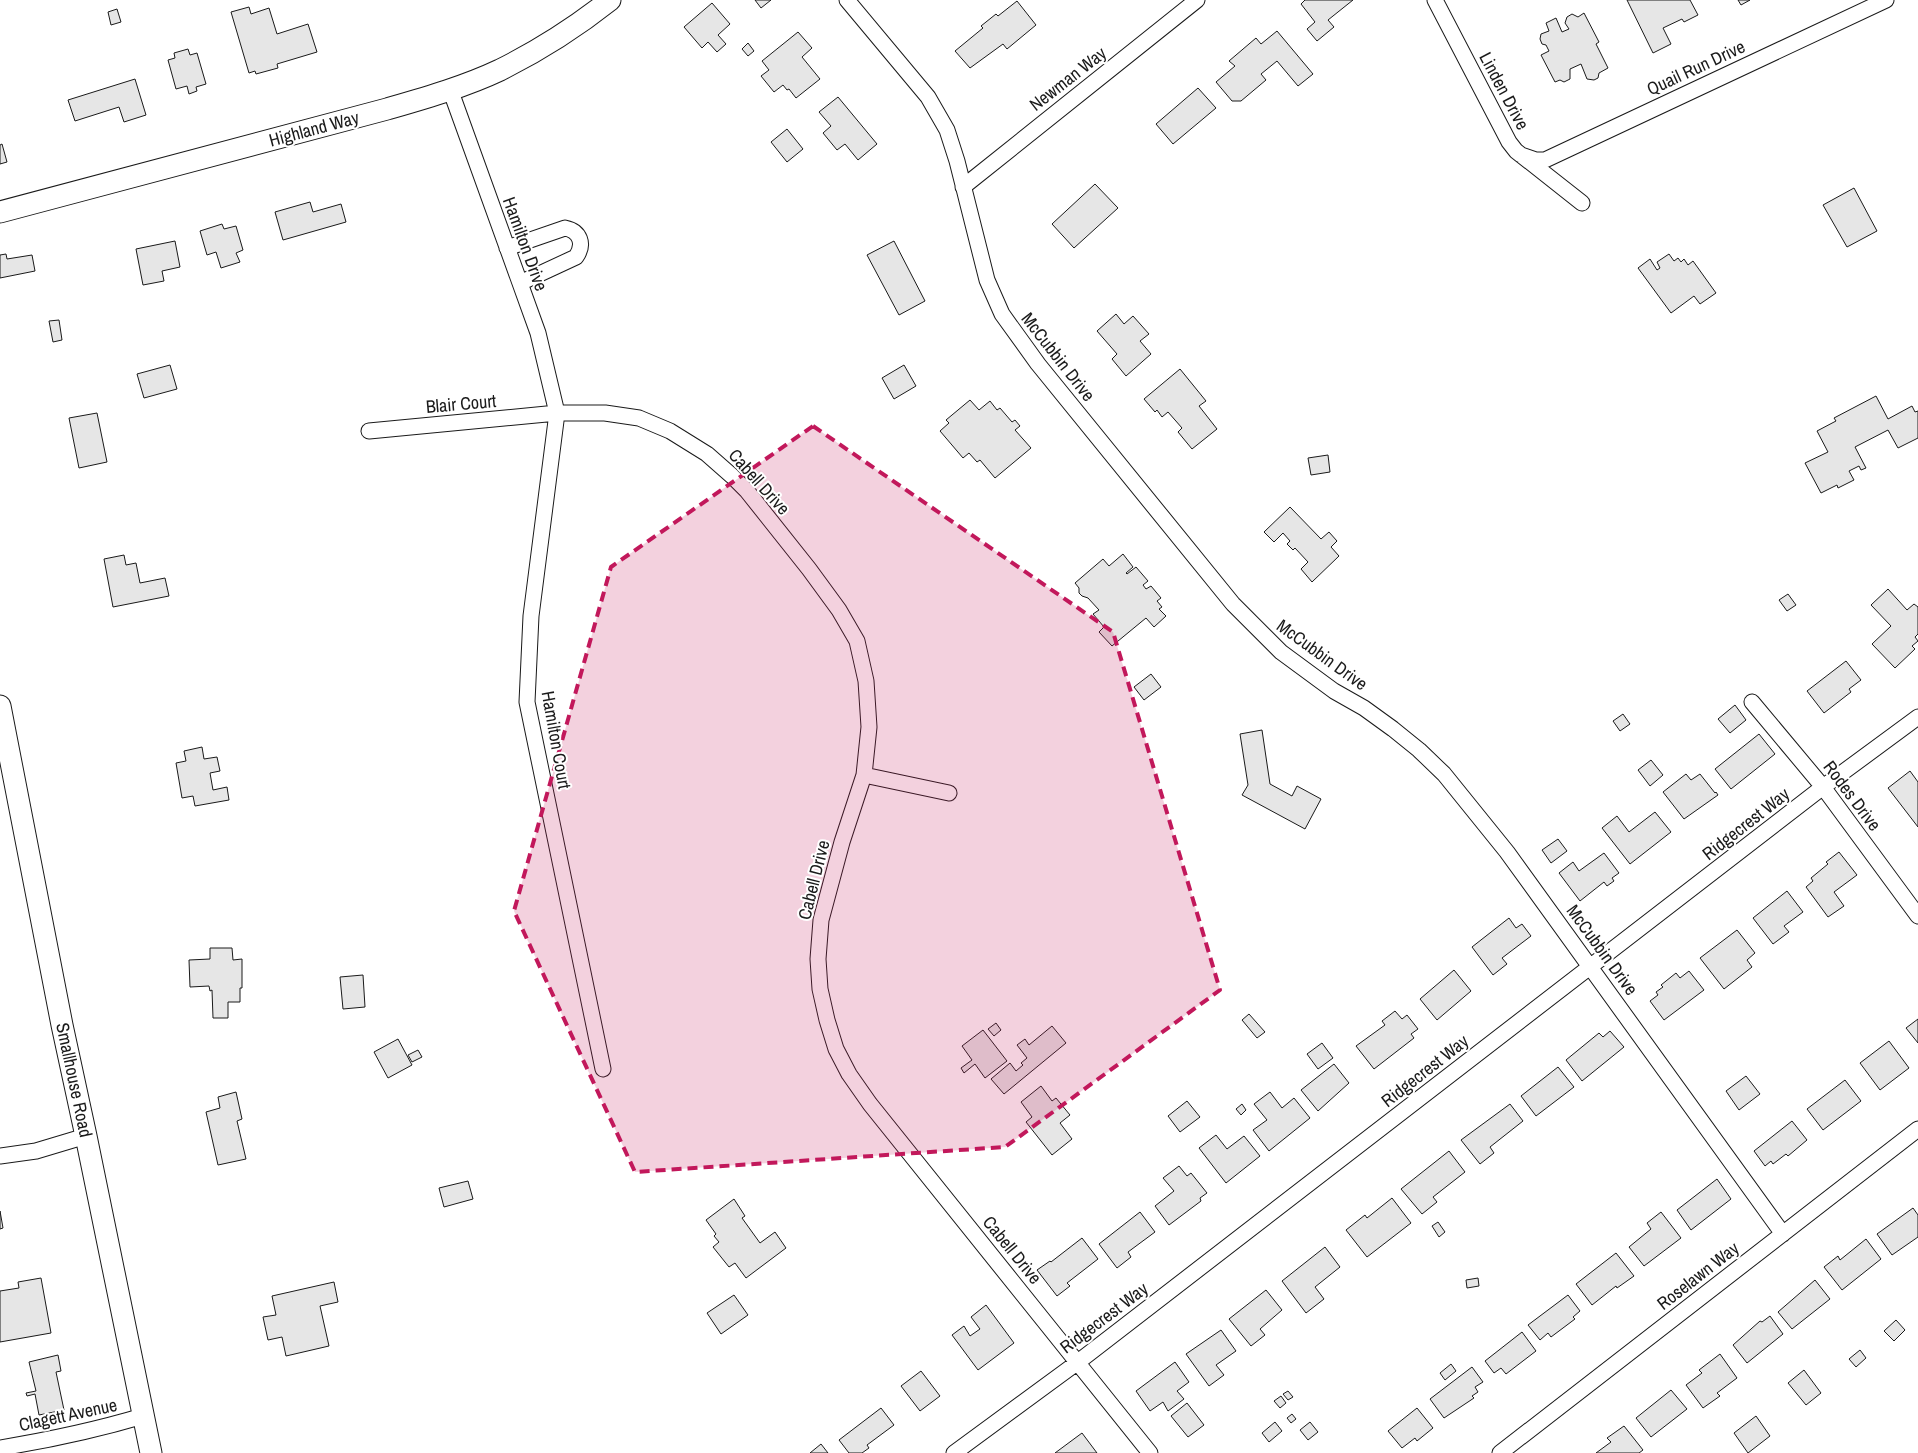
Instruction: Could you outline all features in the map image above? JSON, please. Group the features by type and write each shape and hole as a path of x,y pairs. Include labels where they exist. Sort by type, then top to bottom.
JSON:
{"street":[{"name":"Highland Way","path":"0,212 387,109 450,90 499,70 555,38 610,0"},
{"name":"McCubbin Drive","path":"847,0 928,97 947,130 957,161 984,273 995,300 1012,330 1233,604 1256,629 1281,652 1308,672 1393,728 1444,774 1487,825 1783,1234"},
{"name":"Newman Way","path":"963,187 1197,0"},
{"name":"Linden Drive","path":"1435,0 1509,142 1521,155 1582,203"},
{"name":"Quail Run Drive","path":"1521,155 1536,160 1545,160 1886,0"},
{"name":"Hamilton Drive","path":"450,90 538,333 557,413"},
{"path":"507,248 565,228 571,229 580,238 581,248 576,257 520,282"},
{"name":"Cabell Drive","path":"557,413 606,412 638,418 670,431 707,454 747,491 839,610 857,641 866,680 869,727 864,775 842,842 821,920 818,959 820,989 836,1049 849,1074 870,1104 1150,1453"},
{"name":"Blair Court","path":"369,431 557,413"},
{"name":"Hamilton Court","path":"557,413 531,616 528,702 603,1069"},
{"name":"Rodes Drive","path":"1752,702 1823,787 1918,916"},
{"name":"Smallhouse Road","path":"0,706 62,1025 151,1453"},
{"name":"Ridgecrest Way","path":"954,1453 1078,1362 1591,968 1823,787 1918,717"},
{"path":"864,775 949,793"},
{"name":"Roselawn Way","path":"1500,1453 1918,1130"},
{"path":"0,1156 36,1151 86,1136"},
{"name":"Clagett Avenue","path":"0,1448 62,1438 110,1427 143,1416"}],"highlighted area":[{"path":"813,426 1113,632 1220,990 1005,1147 635,1172 514,911 611,567"}],"building":[{"path":"755,0 771,0 761,8"},
{"path":"1305,0 1353,0 1328,20 1334,27 1317,41 1307,29 1315,22 1301,4"},
{"path":"1627,0 1690,0 1698,15 1684,22 1682,19 1663,28 1671,44 1653,53"},
{"path":"1738,0 1750,0 1741,5"},
{"path":"1017,1 1036,25 1007,49 1003,44 970,68 955,51 983,28 981,26"},
{"path":"712,3 730,24 718,35 726,44 717,52 708,42 702,48 684,27"},
{"path":"249,7 251,14 269,8 277,34 308,24 317,52 277,64 278,68 256,74 255,71 249,73 231,12"},
{"path":"117,9 121,22 111,25 108,12"},
{"path":"1584,13 1599,42 1596,44 1608,68 1599,73 1598,78 1594,80 1587,79 1581,64 1570,69 1570,79 1564,82 1560,80 1555,82 1541,55 1549,51 1546,45 1542,44 1541,34 1549,31 1546,23 1556,18 1562,32 1569,29 1565,23 1567,17 1572,14 1578,17"},
{"path":"1277,31 1313,74 1298,86 1277,61 1261,74 1266,80 1241,101 1232,101 1216,82 1235,66 1229,61 1256,38 1261,44"},
{"path":"798,32 812,48 802,57 820,79 796,98 783,85 774,92 761,76 769,70 762,61"},
{"path":"748,43 754,51 748,56 742,49"},
{"path":"188,49 190,55 197,53 206,84 196,87 197,91 189,94 187,86 176,89 168,60 175,58 174,53"},
{"path":"135,79 146,115 124,122 119,107 75,121 68,100"},
{"path":"1198,88 1216,108 1173,144 1156,124"},
{"path":"838,97 877,144 858,160 845,144 837,150 823,133 831,126 819,112"},
{"path":"787,129 803,149 787,162 771,142"},
{"path":"2,144 7,162 0,164 0,145"},
{"path":"1095,184 1118,208 1074,248 1052,224"},
{"path":"1854,188 1877,231 1847,247 1823,205"},
{"path":"310,202 313,212 341,204 346,222 283,240 275,212"},
{"path":"222,224 224,229 236,226 243,250 236,253 240,262 221,268 216,252 207,255 200,231"},
{"path":"175,241 180,267 162,271 164,281 143,285 136,249"},
{"path":"894,241 925,301 899,315 867,255"},
{"path":"6,254 7,259 32,255 35,271 0,278 0,255"},
{"path":"1669,254 1674,261 1678,258 1681,262 1684,259 1688,265 1693,261 1716,293 1700,304 1694,296 1671,313 1638,268 1650,259 1657,270 1660,268 1657,262"},
{"path":"1116,314 1124,324 1133,316 1149,334 1140,341 1151,354 1126,376 1112,359 1117,354 1097,331"},
{"path":"59,320 62,340 53,342 49,321"},
{"path":"170,365 177,389 144,398 137,374"},
{"path":"904,365 916,386 894,399 882,378"},
{"path":"1180,369 1206,401 1199,406 1217,429 1192,449 1178,432 1182,428 1168,412 1162,417 1144,399"},
{"path":"1876,396 1888,419 1912,406 1915,412 1918,411 1918,438 1898,448 1888,430 1855,447 1866,468 1861,470 1859,466 1849,471 1854,480 1838,488 1837,485 1821,493 1805,463 1828,452 1817,431 1836,421 1834,418"},
{"path":"970,400 979,410 990,401 997,410 1000,408 1012,422 1015,420 1020,426 1015,430 1031,448 995,478 980,460 977,462 969,453 963,458 940,431 949,423 946,420"},
{"path":"97,413 107,462 79,468 69,418"},
{"path":"1328,455 1330,472 1311,475 1308,458"},
{"path":"1290,507 1321,539 1329,532 1337,541 1331,547 1339,556 1312,582 1301,569 1308,562 1295,548 1293,550 1287,544 1290,541 1283,533 1274,542 1264,532"},
{"path":"1123,554 1133,567 1126,573 1136,567 1148,581 1143,585 1146,589 1151,586 1161,598 1157,601 1162,607 1159,609 1166,616 1154,627 1146,618 1112,646 1099,632 1104,627 1093,614 1099,610 1088,598 1079,593 1079,588 1075,583 1103,559 1109,566"},
{"path":"124,555 126,565 136,563 140,583 165,578 169,596 113,607 104,559"},
{"path":"1888,589 1907,610 1914,604 1918,607 1918,634 1915,637 1918,641 1912,646 1915,649 1895,668 1872,644 1891,626 1871,605"},
{"path":"1788,594 1796,605 1787,611 1779,600"},
{"path":"1846,661 1861,680 1849,689 1851,692 1824,713 1807,691"},
{"path":"1151,674 1161,687 1144,700 1134,687"},
{"path":"1735,705 1746,720 1730,733 1718,719"},
{"path":"1623,714 1630,724 1620,731 1613,721"},
{"path":"1262,730 1270,784 1292,796 1297,786 1321,799 1305,829 1242,795 1248,785 1240,734"},
{"path":"1759,734 1775,754 1731,789 1715,769"},
{"path":"202,747 204,759 217,757 220,771 210,773 213,790 227,787 229,800 195,806 193,796 182,798 176,763 186,761 184,751"},
{"path":"1651,760 1663,775 1650,786 1638,770"},
{"path":"1910,771 1918,782 1918,827 1888,788"},
{"path":"1686,774 1691,780 1700,774 1718,795 1684,819 1663,792"},
{"path":"1655,812 1671,832 1630,864 1602,828 1617,816 1629,832"},
{"path":"1558,839 1567,851 1551,863 1542,850"},
{"path":"1839,852 1857,875 1834,892 1844,906 1828,917 1806,887 1813,881 1811,878 1828,864 1826,862"},
{"path":"1604,853 1619,873 1612,878 1614,881 1607,886 1604,882 1580,901 1559,873 1573,862 1579,871"},
{"path":"1787,891 1803,912 1784,926 1789,932 1773,944 1753,918"},
{"path":"1509,918 1516,928 1522,924 1531,936 1502,958 1507,964 1493,975 1472,947"},
{"path":"1737,930 1755,953 1747,960 1752,967 1724,989 1700,958"},
{"path":"210,948 232,948 233,960 242,959 240,1002 228,1002 228,1018 213,1018 212,990 210,991 209,986 190,987 189,960 210,959"},
{"path":"1454,970 1471,991 1437,1020 1420,999"},
{"path":"1689,971 1704,990 1664,1020 1650,1001 1658,995 1656,992 1663,987 1661,985 1676,973 1680,978"},
{"path":"363,975 365,1007 343,1009 340,977"},
{"path":"1395,1011 1402,1019 1407,1015 1418,1029 1411,1034 1414,1038 1374,1069 1356,1046 1385,1025 1382,1021"},
{"path":"1249,1014 1265,1032 1257,1038 1242,1020"},
{"path":"1918,1019 1918,1043 1906,1028"},
{"path":"996,1023 1001,1030 994,1036 988,1029"},
{"path":"1052,1026 1066,1043 1004,1094 991,1079 1010,1063 1016,1071 1023,1065 1021,1063 1027,1058 1017,1045 1025,1039 1029,1045"},
{"path":"983,1030 1007,1061 985,1078 975,1064 964,1073 961,1068 972,1060 962,1046"},
{"path":"1610,1031 1624,1047 1582,1081 1566,1060 1599,1033 1603,1037"},
{"path":"398,1039 412,1065 388,1078 374,1052"},
{"path":"1889,1041 1909,1068 1880,1090 1860,1063"},
{"path":"1322,1043 1333,1058 1318,1069 1307,1054"},
{"path":"418,1050 422,1057 412,1062 408,1055"},
{"path":"1334,1064 1349,1083 1318,1111 1301,1090"},
{"path":"1558,1067 1574,1087 1536,1116 1521,1096"},
{"path":"1746,1076 1760,1094 1739,1110 1726,1091"},
{"path":"1845,1080 1861,1101 1823,1130 1807,1109"},
{"path":"1041,1086 1052,1101 1056,1098 1070,1115 1060,1123 1072,1139 1052,1155 1026,1122 1032,1117 1021,1102"},
{"path":"236,1092 242,1119 237,1121 246,1159 218,1165 206,1112 220,1108 218,1097"},
{"path":"1270,1092 1282,1108 1294,1098 1310,1118 1269,1151 1253,1130 1267,1120 1254,1104"},
{"path":"1187,1101 1200,1117 1180,1132 1168,1116"},
{"path":"1242,1104 1246,1110 1241,1115 1236,1109"},
{"path":"1510,1104 1523,1121 1490,1147 1494,1153 1480,1164 1461,1140"},
{"path":"1792,1121 1807,1140 1788,1156 1786,1154 1773,1164 1771,1161 1765,1166 1754,1151"},
{"path":"1216,1135 1227,1149 1244,1136 1260,1156 1226,1183 1199,1148"},
{"path":"1449,1151 1465,1172 1433,1197 1437,1202 1422,1214 1401,1189"},
{"path":"1179,1166 1187,1176 1191,1173 1207,1193 1200,1198 1201,1201 1169,1225 1155,1206 1174,1191 1163,1178"},
{"path":"1717,1179 1731,1199 1691,1230 1677,1210"},
{"path":"468,1181 473,1199 444,1207 439,1188"},
{"path":"1392,1198 1411,1223 1367,1257 1346,1230 1365,1215 1367,1218"},
{"path":"734,1199 745,1216 742,1218 760,1243 775,1232 786,1248 746,1278 735,1263 729,1267 713,1247 719,1242 706,1220"},
{"path":"1913,1208 1918,1215 1918,1237 1892,1255 1877,1234"},
{"path":"0,1211 3,1228 0,1229"},
{"path":"1140,1212 1155,1232 1128,1252 1131,1257 1117,1268 1099,1244"},
{"path":"1661,1212 1681,1238 1644,1266 1629,1247 1651,1229 1647,1223"},
{"path":"1438,1222 1445,1232 1439,1237 1432,1226"},
{"path":"1082,1238 1098,1259 1067,1283 1070,1286 1057,1296 1037,1270 1051,1262"},
{"path":"1866,1239 1881,1259 1842,1290 1824,1267 1838,1256 1840,1260"},
{"path":"1325,1247 1340,1267 1315,1287 1324,1299 1306,1313 1282,1281"},
{"path":"1616,1253 1634,1276 1617,1288 1616,1286 1592,1305 1576,1284"},
{"path":"41,1278 51,1333 0,1342 0,1291 19,1288 18,1282"},
{"path":"1478,1278 1479,1286 1467,1288 1466,1280"},
{"path":"1815,1280 1830,1299 1792,1329 1778,1312"},
{"path":"334,1282 338,1302 320,1306 329,1346 286,1356 282,1337 268,1340 263,1317 276,1315 272,1296"},
{"path":"1266,1290 1282,1310 1260,1329 1265,1335 1251,1346 1229,1319"},
{"path":"734,1295 748,1315 721,1334 707,1313"},
{"path":"1568,1295 1580,1311 1573,1317 1575,1319 1551,1337 1548,1333 1540,1340 1528,1325"},
{"path":"986,1305 1014,1343 978,1370 952,1335 964,1326 970,1336 980,1329 971,1317"},
{"path":"1770,1316 1783,1334 1747,1363 1733,1345 1760,1321 1762,1322"},
{"path":"1896,1320 1905,1330 1894,1341 1884,1331"},
{"path":"1221,1330 1236,1351 1216,1365 1224,1375 1209,1386 1186,1354"},
{"path":"1522,1332 1536,1351 1506,1374 1501,1368 1494,1373 1485,1361"},
{"path":"1860,1350 1866,1358 1856,1367 1849,1359"},
{"path":"1720,1354 1737,1378 1717,1393 1720,1396 1703,1408 1686,1385 1702,1373 1699,1370"},
{"path":"58,1355 61,1371 56,1372 64,1410 39,1415 35,1394 27,1396 26,1393 36,1391 29,1362"},
{"path":"1175,1362 1189,1382 1177,1391 1184,1399 1168,1411 1163,1402 1150,1411 1136,1391"},
{"path":"1451,1364 1456,1371 1445,1380 1440,1373"},
{"path":"1472,1367 1483,1382 1475,1387 1478,1392 1472,1396 1474,1398 1444,1418 1430,1399"},
{"path":"1804,1370 1821,1393 1806,1405 1788,1383"},
{"path":"921,1371 940,1396 920,1411 901,1386"},
{"path":"1671,1390 1687,1409 1651,1437 1636,1418"},
{"path":"1288,1391 1293,1397 1288,1400 1283,1394"},
{"path":"1281,1396 1286,1403 1280,1408 1274,1401"},
{"path":"1187,1403 1204,1425 1188,1437 1171,1416"},
{"path":"881,1408 894,1425 867,1445 869,1448 862,1453 849,1453 839,1440"},
{"path":"1417,1408 1433,1428 1417,1441 1415,1438 1402,1448 1388,1431"},
{"path":"1292,1414 1296,1419 1291,1423 1287,1418"},
{"path":"1756,1416 1770,1436 1748,1453 1734,1433"},
{"path":"1275,1422 1282,1431 1269,1442 1262,1433"},
{"path":"1310,1422 1318,1432 1308,1440 1300,1430"},
{"path":"1624,1426 1643,1450 1639,1453 1596,1453 1611,1442 1607,1438"},
{"path":"1082,1433 1097,1453 1055,1453"},
{"path":"821,1444 828,1453 810,1453"}]}
